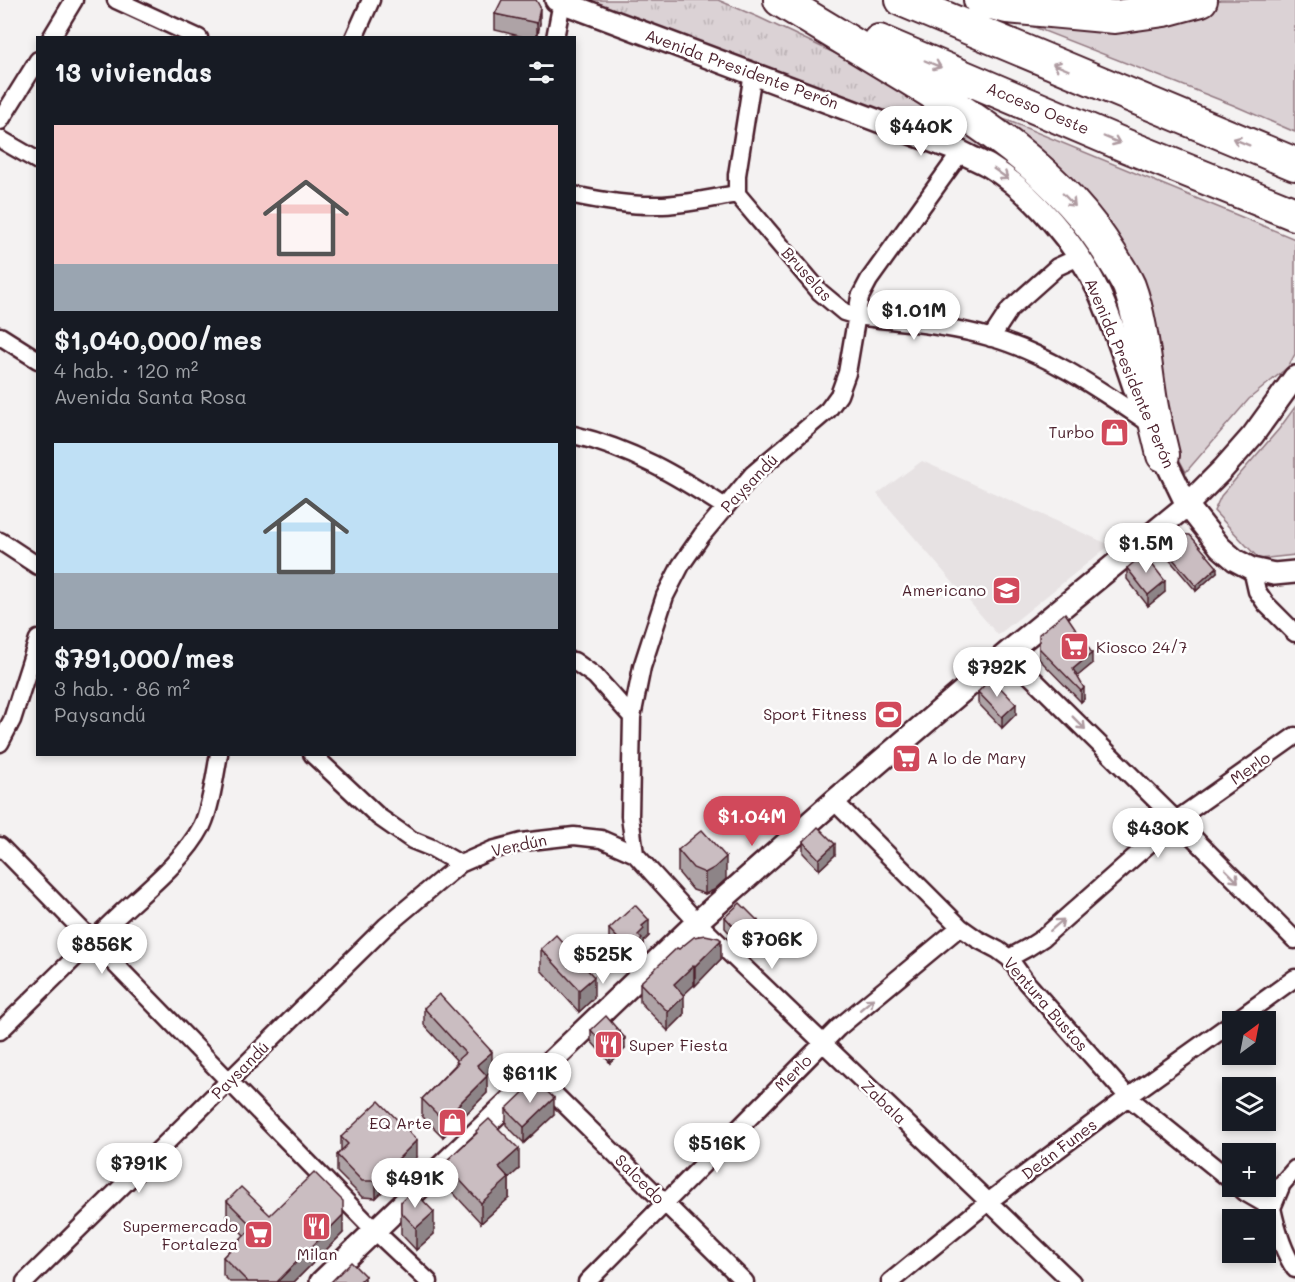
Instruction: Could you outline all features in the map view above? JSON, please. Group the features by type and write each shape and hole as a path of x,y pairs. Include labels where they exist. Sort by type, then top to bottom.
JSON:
{"highway":[{"name":"Acceso Oeste","path":"781,0 1124,145 1295,214"},
{"path":"781,0 935,93 987,129 1023,157 1082,213 1101,237 1128,283 1134,302 1163,455"},
{"path":"902,0 1295,164"},
{"path":"980,0 1007,7 1115,17 1164,10 1201,0"}],"street":[{"path":"52,36 74,0"},
{"path":"116,0 195,36"},
{"path":"355,36 371,0"},
{"path":"555,36 559,1"},
{"name":"Avenida Presidente Perón","path":"559,1 960,152 1010,180 1029,196 1052,221 1079,257 1098,289 1146,422 1187,506 1220,547 1252,569"},
{"path":"0,121 36,63"},
{"path":"576,195 620,203 658,206 737,194 737,175 753,73"},
{"path":"0,139 36,160"},
{"name":"Paysandú","path":"635,854 630,816 632,717 642,668 665,596 681,565 702,535 753,474 828,410 839,395 847,373 860,297 869,280 960,152"},
{"name":"Bruselas","path":"737,194 820,292 844,312 857,316 965,331 991,338 1034,354 1067,370 1146,422"},
{"path":"991,338 1010,309 1058,267 1079,257"},
{"path":"0,336 36,359"},
{"path":"321,1282 697,922 1007,653 1187,506 1223,470 1295,377"},
{"path":"576,436 622,450 653,464 677,476 725,507"},
{"path":"0,541 36,565"},
{"path":"1295,572 1274,574 1252,569 1257,591 1266,604 1295,633"},
{"path":"0,743 12,720 36,645"},
{"path":"1007,653 1295,940"},
{"path":"576,662 595,676 632,717"},
{"name":"Merlo","path":"1009,958 1042,938 1176,820 1295,736"},
{"path":"0,1031 174,863 191,843 203,824 219,756"},
{"path":"314,756 379,817 412,840 460,864"},
{"name":"Ventura Bustos","path":"834,801 960,927 1009,958 1026,982 1128,1097 1222,1173"},
{"name":"Verdún","path":"460,864 492,850 522,842 574,836 601,839 635,854 697,922"},
{"path":"0,846 374,1230 429,1282"},
{"name":"Paysandú","path":"25,1282 386,926 460,864"},
{"name":"Zabala","path":"697,922 1072,1282"},
{"name":"Merlo","path":"587,1282 823,1043 960,927"},
{"name":"Deán Funes","path":"1249,1011 1295,978"},
{"name":"Deán Funes","path":"890,1282 988,1202 1128,1097 1222,1030"},
{"name":"Salcedo","path":"535,1075 745,1282"},
{"path":"1295,1168 1282,1184 1272,1208 1289,1261 1295,1269"},
{"path":"1253,1197 1272,1208"},
{"path":"1287,1282 1295,1275"}],"shaded area":[{"name":"Americano","path":"922,461 1110,545 998,635 877,494"}],"green space":[{"path":"588,0 718,0 864,67 1014,157 1116,278 1142,378 1094,258 1051,201 997,159 976,147"},
{"path":"1220,0 1295,0 1295,132 1233,105 988,9 1176,17"},
{"path":"989,115 1009,121 1295,239 1295,354 1288,367 1249,399 1186,472 1173,448 1144,313"},
{"path":"1295,407 1295,555 1259,559 1214,511 1221,496"}],"building":[{"path":"502,0 536,0 540,7 537,23 495,14"},
{"path":"1173,534 1190,535 1217,567 1196,586 1161,545"},
{"path":"1144,554 1165,581 1148,595 1127,568"},
{"path":"1065,613 1092,653 1073,669 1084,688 1081,691 1039,648 1039,634"},
{"path":"991,678 1016,704 1002,717 978,692"},
{"path":"818,827 835,844 819,859 803,842"},
{"path":"702,830 726,857 705,873 693,868 678,850"},
{"path":"740,903 758,921 742,936 725,917"},
{"path":"635,905 649,920 642,926 644,929 638,935 642,939 630,951 609,929"},
{"path":"556,935 594,977 579,990 541,949"},
{"path":"705,935 721,940 674,984 684,996 668,1012 640,983 677,948 679,949 694,937"},
{"path":"439,994 492,1052 477,1065 487,1076 443,1120 422,1099 465,1053 424,1008"},
{"path":"606,1016 625,1038 610,1052 591,1030"},
{"path":"531,1085 541,1086 554,1098 524,1127 506,1109"},
{"path":"379,1101 417,1140 376,1181 362,1181 337,1155 348,1144 341,1137"},
{"path":"489,1119 519,1149 499,1167 509,1178 481,1203 444,1163"},
{"path":"314,1172 343,1201 343,1215 277,1282 248,1282 223,1257 253,1227 227,1201 241,1187 270,1215"},
{"path":"413,1190 434,1212 416,1228 401,1212 401,1202"},
{"path":"351,1262 365,1276 359,1282 331,1282"}],"place":[{"name":"Turbo","path":"1115,432"},
{"name":"Americano","path":"1007,590"},
{"name":"Kiosco 24/7","path":"1075,647"},
{"name":"Sport Fitness","path":"888,714"},
{"name":"A lo de Mary","path":"906,758"},
{"name":"Super Fiesta","path":"608,1045"},
{"name":"EQ Arte","path":"453,1123"},
{"name":"Milan","path":"317,1226"},
{"name":"Supermercado Fortaleza","path":"259,1235"}]}
